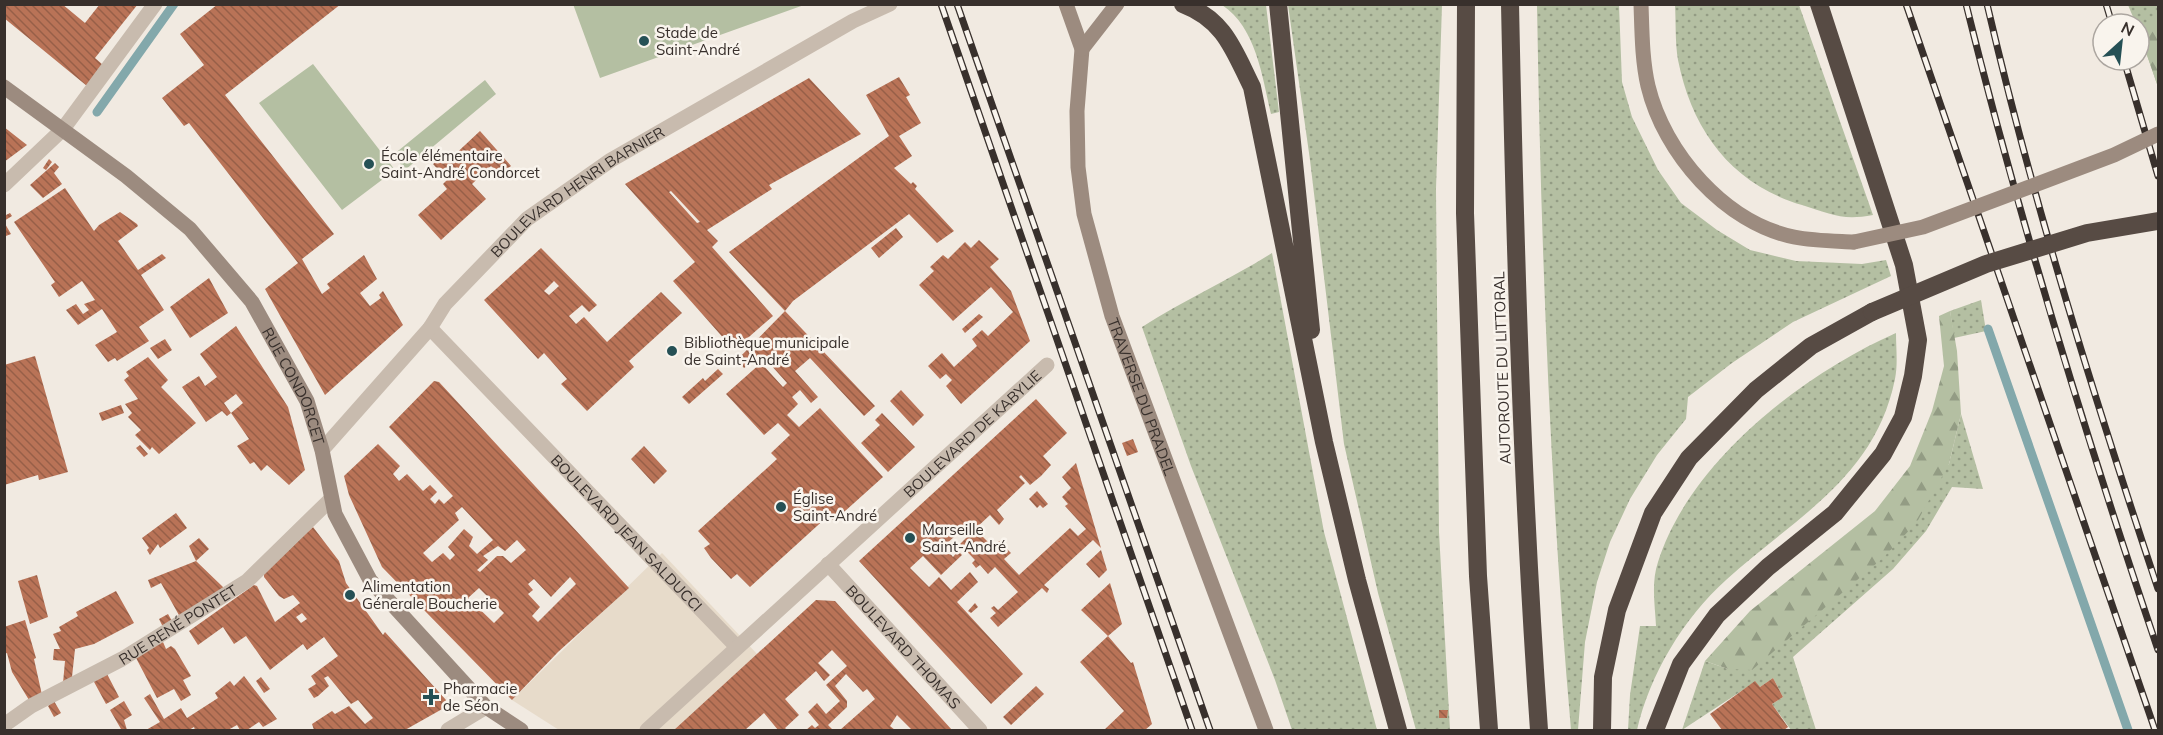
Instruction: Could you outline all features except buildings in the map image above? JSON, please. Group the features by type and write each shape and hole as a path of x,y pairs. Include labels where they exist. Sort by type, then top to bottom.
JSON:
{"highway":[{"path":"1183,4 1196,9 1226,34 1251,87 1324,442 1357,580 1398,730"},
{"path":"1278,4 1324,442"},
{"name":"AUTOROUTE DU LITTORAL","path":"1466,4 1465,213 1478,576 1489,730"},
{"name":"AUTOROUTE DU LITTORAL","path":"1510,4 1514,227 1526,549 1539,730"},
{"path":"1655,730 1681,664 1717,615 1768,567 1835,513 1883,454 1903,417 1914,376 1918,340 1904,266 1819,4"},
{"path":"1602,730 1604,677 1617,610 1653,513 1689,458 1756,390 1811,346 1872,312 1986,264 2087,233 2158,221"}],"main road":[{"name":"TRAVERSE DU PRADEL","path":"1066,4 1082,49 1077,111 1078,167 1094,253 1112,316 1266,730"},
{"path":"1082,49 1117,4"},
{"path":"1641,4 1642,40 1648,87 1665,129 1684,159 1705,184 1729,206 1760,225 1792,237 1854,242 1923,227 2114,155 2158,134"},
{"name":"RUE CONDORCET","path":"4,87 126,176 189,229 252,302 307,401 322,450 335,514 370,580 486,707 521,730"}],"street":[{"path":"4,185 63,129 155,4"},
{"name":"BOULEVARD HENRI BARNIER","path":"322,450 430,328 445,304 527,219 611,160 853,21 890,4"},
{"name":"BOULEVARD JEAN SALDUCCI","path":"430,328 737,647"},
{"name":"BOULEVARD DE KABYLIE","path":"737,647 1047,365"},
{"name":"RUE RENÉ PONTET","path":"4,725 31,706 122,659 248,581 331,499"},
{"name":"BOULEVARD THOMAS","path":"828,564 980,730"},
{"path":"647,730 737,647"},
{"path":"448,730 486,707"}],"green space":[{"name":"Stade de Saint-André","path":"573,4 804,4 804,5 600,78"},
{"path":"1222,5 1266,5 1279,112 1271,114 1261,69 1250,39 1243,26"},
{"path":"1288,5 1442,5 1436,189 1439,532 1450,730 1416,730 1378,593 1344,444 1310,160"},
{"path":"1537,5 1619,5 1622,82 1632,117 1658,170 1681,203 1717,230 1750,250 1796,261 1862,264 1886,260 1891,276 1793,322 1732,363 1688,397 1686,419 1657,455 1630,499 1610,542 1597,582 1585,642 1578,730 1571,730 1557,549 1544,277"},
{"path":"1675,5 1799,5 1873,215 1837,216 1802,205 1777,196 1735,168 1705,131 1684,85 1677,53"},
{"path":"2128,5 2158,5 2158,87 2151,67 2151,12 2131,12"},
{"path":"2158,13 2158,87 2151,67 2151,22"},
{"path":"313,64 395,170 342,210 259,103"},
{"path":"485,80 496,94 405,170 393,155"},
{"path":"1272,253 1324,532 1377,730 1292,730 1275,680 1191,466 1142,327"},
{"path":"1981,300 1986,331 1954,338 1950,311"},
{"path":"1950,311 1957,351 1961,414 1949,464 1917,522 1884,557 1752,670 1728,669 1705,661 1750,611 1875,511 1910,466 1932,411 1944,366 1939,316"},
{"path":"1896,333 1895,379 1885,414 1870,443 1851,470 1828,493 1710,595 1670,649 1650,688 1637,730 1628,730 1630,695 1640,626 1656,626 1654,586 1658,562 1674,525 1696,489 1723,456 1754,425 1788,397 1860,350"},
{"path":"1961,414 1983,489 1952,487 1926,531 1893,569 1793,657 1816,730 1791,730 1772,704 1783,697 1773,678 1760,687 1755,682 1682,730 1705,661 1728,669 1949,464"}],"shaded area":[{"path":"662,553 757,654 674,730 559,730 512,700"}],"waterway":[{"path":"97,112 174,4"},
{"path":"1988,329 2128,730"}],"railway":[{"path":"941,4 1192,730"},
{"path":"957,4 1210,730"},
{"path":"1906,4 2155,730"},
{"path":"1966,4 2055,329 2158,650"},
{"path":"1987,4 2044,225 2158,589"},
{"path":"2106,4 2108,12"},
{"path":"2128,72 2158,176"}],"place":[{"name":"Stade de Saint-André","path":"644,41"},
{"name":"École élémentaire Saint-André Condorcet","path":"369,164"},
{"name":"Bibliothèque municipale de Saint-André","path":"672,351"},
{"name":"Église Saint-André","path":"781,507"},
{"name":"Marseille Saint-André","path":"910,538"},
{"name":"Alimentation Génerale Boucherie","path":"350,595"},
{"name":"Pharmacie de Séon","path":"431,697"}]}
